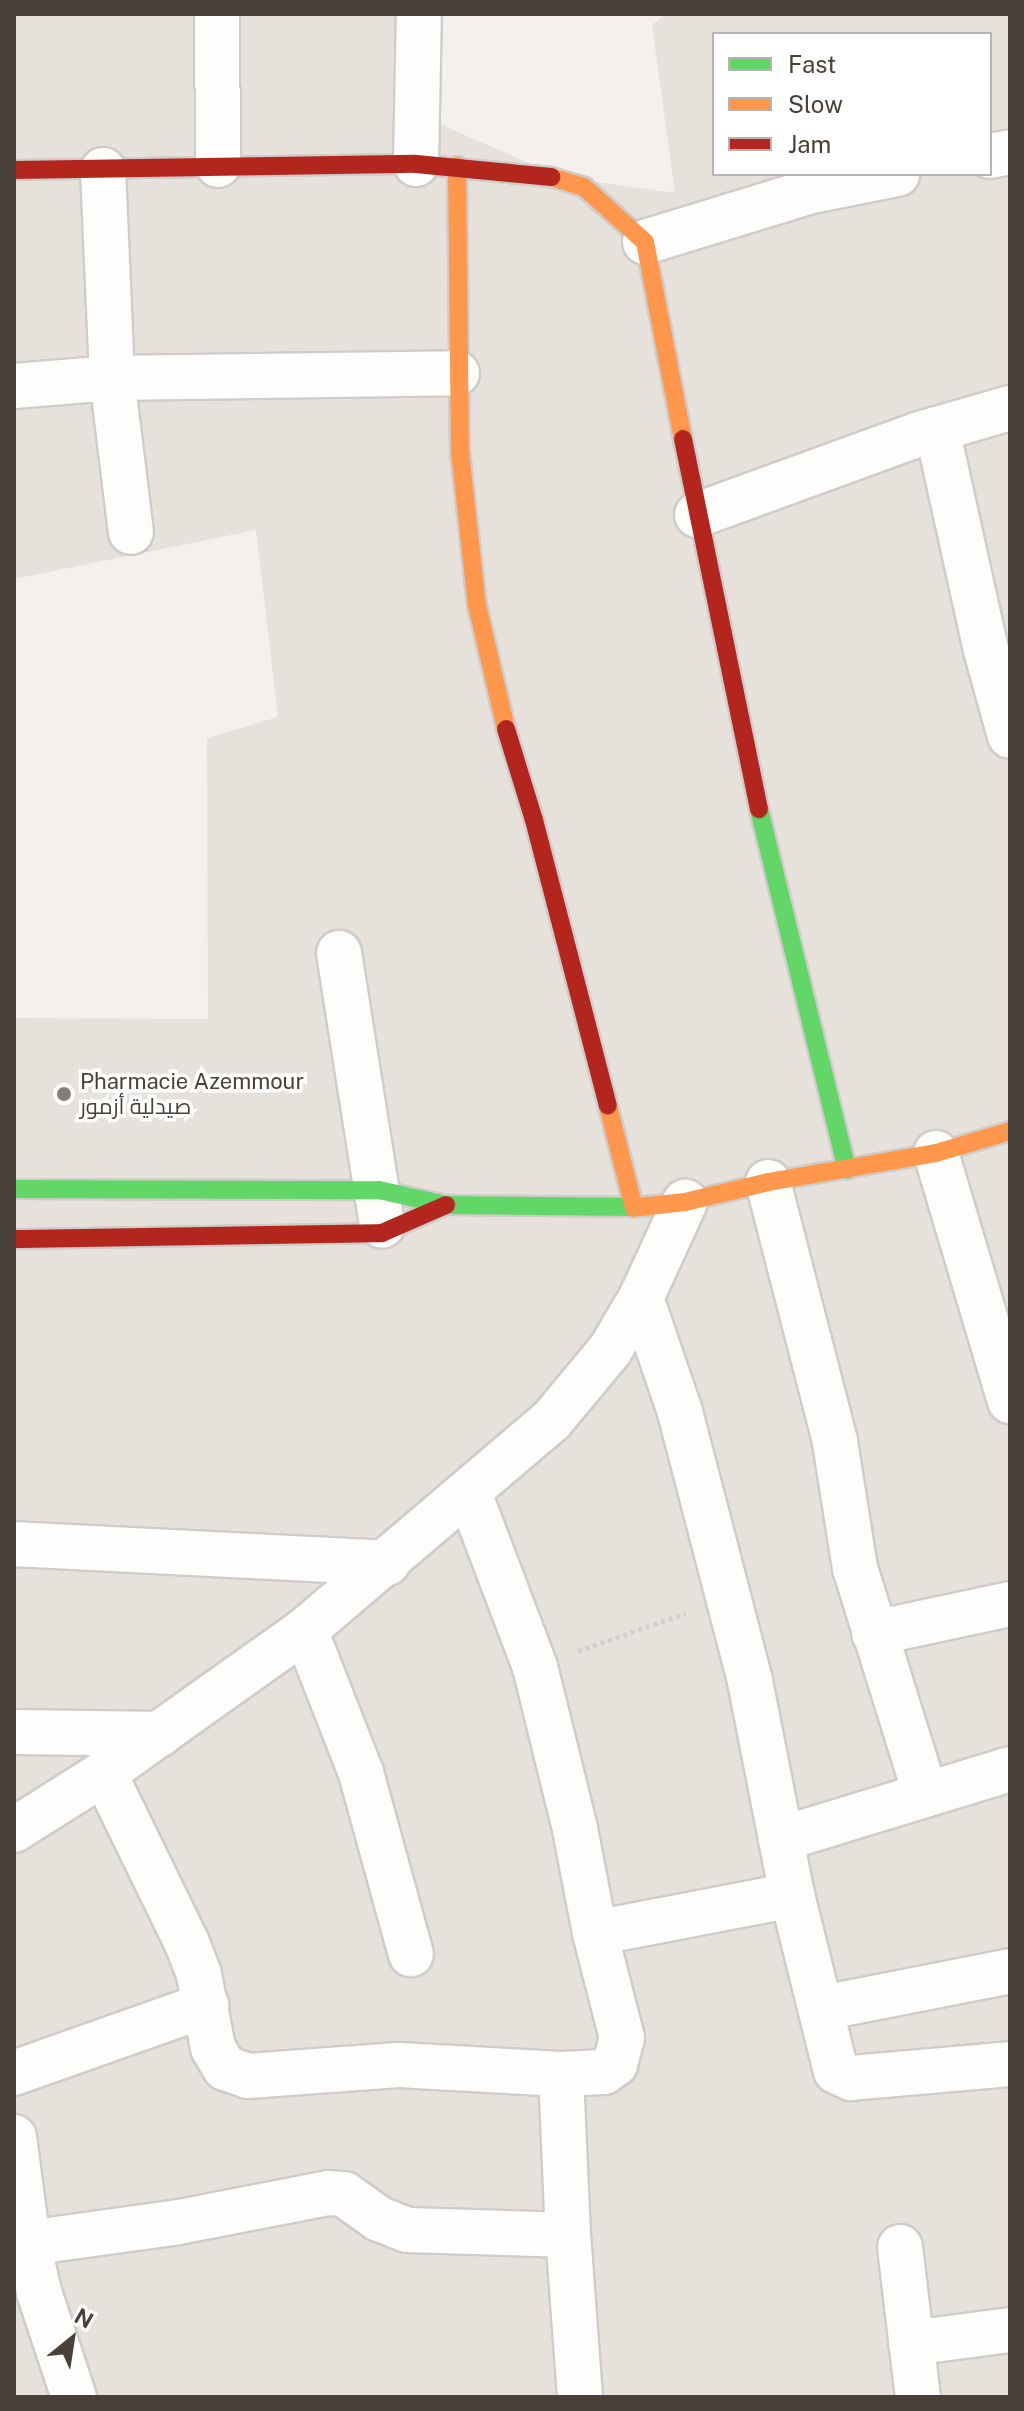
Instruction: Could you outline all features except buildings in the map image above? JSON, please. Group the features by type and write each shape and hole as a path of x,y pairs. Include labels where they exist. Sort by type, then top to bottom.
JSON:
{"street":[{"path":"217,14 218,165"},
{"path":"419,14 437,165 457,373 460,452 477,605 496,698 534,820 634,1208"},
{"path":"14,170 218,165 437,165 545,175 584,187 645,242 743,744 847,1169"},
{"path":"103,170 112,378 131,532"},
{"path":"645,242 812,191 887,176"},
{"path":"14,386 112,378 457,373"},
{"path":"697,515 937,429 1010,408"},
{"path":"937,429 998,648 1010,736"},
{"path":"339,953 379,1190 382,1233"},
{"path":"14,1189 379,1190 446,1205 634,1208 685,1202 768,1182 936,1153 1010,1131"},
{"path":"936,1153 1010,1401"},
{"path":"768,1182 835,1442 855,1568 925,1793"},
{"path":"14,1830 104,1773 305,1630 388,1563 551,1421 610,1350 641,1298 685,1202"},
{"path":"14,1239 382,1233 446,1205"},
{"path":"641,1298 680,1412 750,1681 792,1895 822,2008 832,2062 844,2077 1010,2064"},
{"path":"104,1773 170,1904 199,1975 218,2061 234,2074 248,2076 399,2065 561,2074 604,2072 615,2064 622,2038 535,1667 469,1493"},
{"path":"14,1544 388,1563"},
{"path":"874,1633 1010,1604"},
{"path":"305,1630 361,1773 411,1954"},
{"path":"14,1732 160,1734"},
{"path":"781,1839 1010,1769"},
{"path":"595,1933 792,1895"},
{"path":"822,2008 1010,1971"},
{"path":"14,2073 206,2005"},
{"path":"561,2074 568,2235 580,2397"},
{"path":"14,2137 28,2243 67,2395"},
{"path":"28,2243 179,2222 328,2193 344,2194 379,2219 408,2230 568,2235"},
{"path":"900,2247 918,2397"},
{"path":"911,2343 1010,2330"}],"path":[{"path":"535,1667 728,1598"}],"shaded area":[{"path":"14,14 440,14 433,121 560,177 675,193 652,25 666,14 1010,14 1010,2397 14,2397 14,1018 208,1019 207,738 278,717 256,530 14,579"}],"traffic: fast":[{"path":"759,809 847,1169"},
{"path":"14,1189 379,1190 446,1205 640,1207"}],"traffic: slow":[{"path":"457,166 460,452 477,605 506,729"},
{"path":"551,177 584,187 645,242 683,439"},
{"path":"608,1106 634,1208"},
{"path":"640,1207 685,1202 768,1182 936,1153 1010,1131"}],"traffic: jam":[{"path":"14,170 416,164 551,177"},
{"path":"683,439 759,809"},
{"path":"506,729 534,820 608,1106"},
{"path":"14,1239 382,1233 446,1205"}],"place":[{"name":"Pharmacie Azemmour صيدلية أزمور","path":"64,1094"}]}
